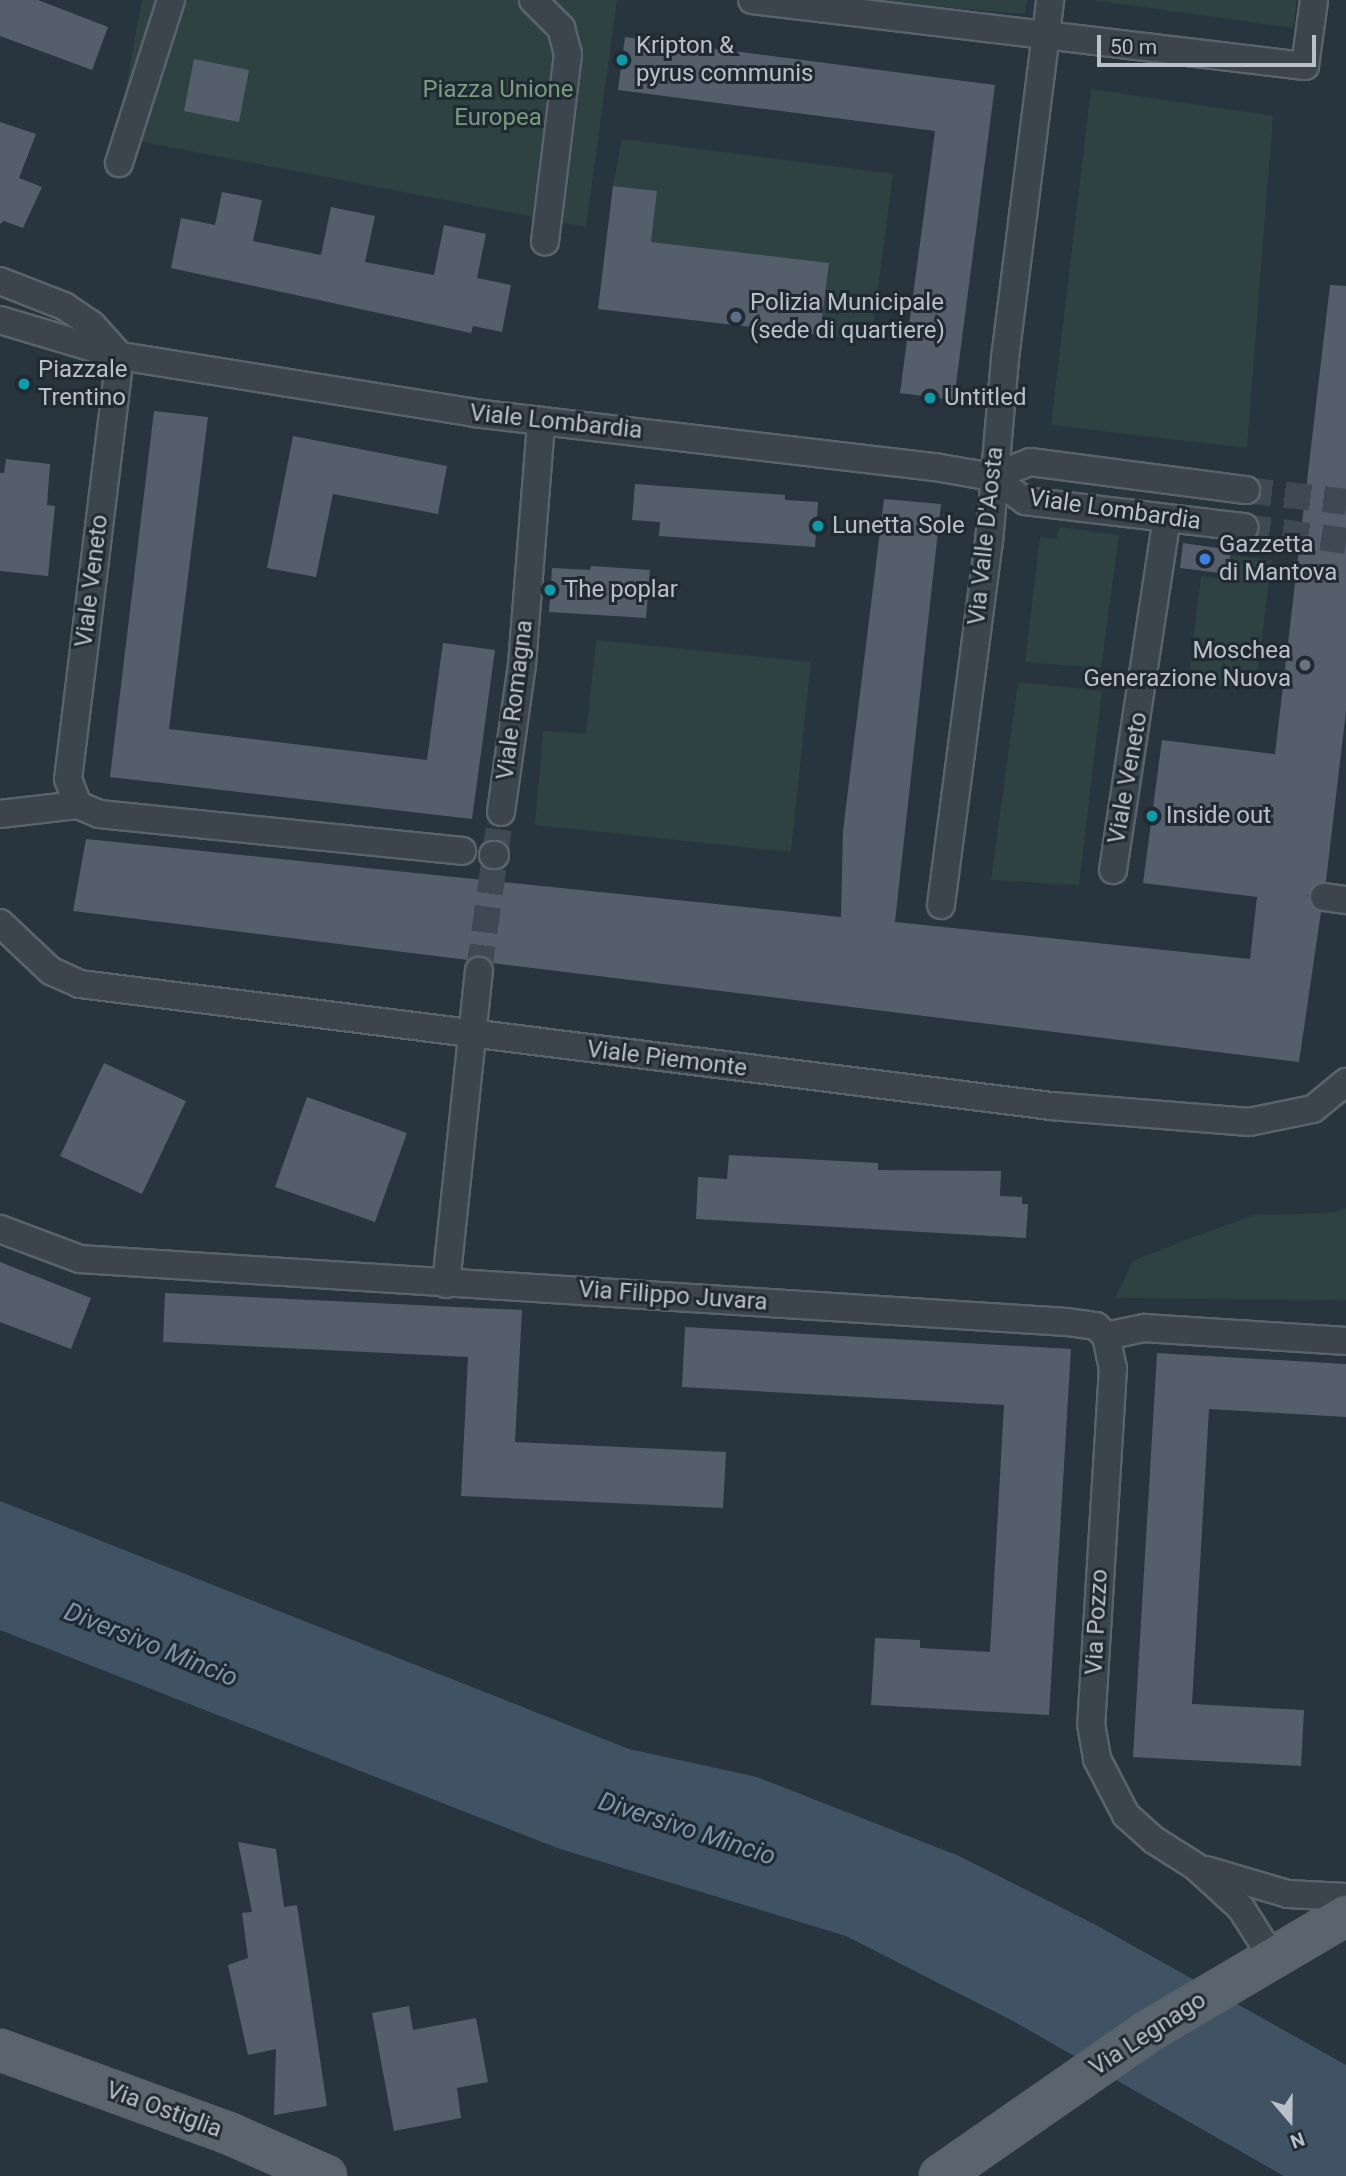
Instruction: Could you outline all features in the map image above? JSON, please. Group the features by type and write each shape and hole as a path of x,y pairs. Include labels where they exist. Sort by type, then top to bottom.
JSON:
{"main road":[{"name":"Via Legnago","path":"949,2172 1084,2076 1238,1977 1346,1914"},
{"name":"Via Ostiglia","path":"0,2050 228,2133 326,2176"}],"street":[{"path":"120,163 171,0"},
{"path":"533,0 561,28 568,54 545,242"},
{"path":"752,0 1306,66 1314,0"},
{"name":"Via Valle D'Aosta","path":"941,905 989,542 992,477 1050,0"},
{"path":"0,281 64,306 92,325 120,356"},
{"name":"Viale Lombardia","path":"0,320 120,356 541,421 992,477 1030,462 1246,490"},
{"name":"Viale Veneto","path":"78,805 68,779 120,356"},
{"name":"Viale Romagna","path":"501,812 522,665 541,421"},
{"name":"Viale Lombardia","path":"992,477 1025,501 1244,527"},
{"name":"Viale Veneto","path":"1113,870 1167,519"},
{"path":"0,814 78,805 99,814 462,851"},
{"name":"Viale Piemonte","path":"0,923 51,971 80,984 470,1036 1051,1106 1249,1122 1313,1109 1346,1082"},
{"path":"446,1284 470,1036 479,971"},
{"name":"Via Filippo Juvara","path":"0,1229 80,1259 446,1284 652,1292 1067,1322 1096,1326 1106,1336"},
{"path":"1106,1336 1145,1328 1346,1341"},
{"name":"Via Pozzo","path":"1106,1336 1112,1368 1093,1738 1105,1781 1126,1815 1154,1840 1195,1866 1241,1908 1272,1957"},
{"name":"Via Pozzo","path":"1195,1866 1288,1895 1346,1897"}],"green space":[{"name":"Piazza Unione Europea","path":"142,0 617,0 586,227 117,137"},
{"path":"856,0 1027,0 1025,14"},
{"path":"1092,0 1297,0 1293,28"},
{"path":"1091,89 1273,116 1247,448 1051,425"},
{"path":"622,139 893,174 871,342 820,335 829,263 651,242 657,191 613,186"},
{"path":"1059,527 1119,535 1101,668 1025,662 1040,537 1056,539"},
{"path":"1231,555 1272,560 1255,690 1188,681 1201,576 1228,579"},
{"path":"596,640 811,662 791,852 535,825 543,731 586,734"},
{"path":"1018,682 1102,691 1079,885 991,880"},
{"path":"1346,1208 1346,1300 1115,1298 1133,1261 1183,1241 1254,1215 1333,1213"}],"water":[{"name":"Diversivo Mincio","path":"0,1501 629,1749 757,1777 959,1856 1094,1924 1346,2065 1346,2176 1284,2176 1013,2021 846,1936 560,1849 0,1630"}],"building":[{"path":"0,0 38,0 108,27 92,70 0,36"},
{"path":"625,37 995,85 954,400 900,393 935,131 618,90"},
{"path":"194,59 249,70 239,122 184,111"},
{"path":"0,122 36,134 19,178 42,187 23,228 4,221 0,224"},
{"path":"613,186 657,191 651,242 829,263 820,335 598,309"},
{"path":"222,192 262,200 253,241 321,255 331,207 375,216 365,262 434,275 444,225 486,234 477,278 511,285 502,332 473,326 471,333 171,268 181,218 215,225"},
{"path":"1330,285 1346,286 1346,711 1326,881 1312,887 1308,896 1314,909 1321,912 1299,1062 492,963 481,956 468,960 73,911 86,839 841,917 843,831 884,499 941,504 895,922 1250,959 1257,897 1143,883 1162,740 1275,754"},
{"path":"154,411 208,417 169,729 427,760 443,643 495,650 472,819 110,777"},
{"path":"293,436 447,466 438,514 333,494 316,577 267,568"},
{"path":"6,459 50,464 47,505 55,506 48,576 0,571 0,473 4,473"},
{"path":"635,484 785,495 785,500 818,502 815,547 659,536 660,522 632,520"},
{"name":"Gazzetta di Mantova","path":"1183,543 1231,550 1228,574 1180,568"},
{"path":"591,566 650,570 646,618 549,612 552,568 590,570"},
{"path":"104,1063 186,1101 142,1194 60,1156"},
{"path":"307,1097 407,1133 375,1222 275,1187"},
{"path":"729,1155 878,1163 878,1170 1001,1171 1000,1196 1022,1197 1022,1204 1028,1204 1026,1238 696,1219 698,1177 727,1179"},
{"path":"0,1262 91,1298 71,1349 0,1322"},
{"path":"165,1293 522,1310 515,1442 726,1452 723,1508 461,1496 468,1357 163,1342"},
{"path":"685,1327 1071,1349 1049,1715 871,1705 875,1638 920,1640 920,1648 990,1652 1004,1405 682,1387"},
{"path":"1157,1353 1346,1364 1346,1417 1209,1409 1192,1704 1304,1710 1301,1766 1133,1757"},
{"path":"238,1842 276,1849 284,1907 297,1905 327,2106 274,2115 276,2049 248,2055 228,1965 248,1958 242,1913 252,1912"},
{"path":"409,2006 413,2030 476,2018 488,2082 457,2088 461,2118 394,2131 372,2013"}],"tunnel":[{"path":"1246,490 1346,502"},
{"path":"1244,527 1346,541"},
{"path":"479,971 501,812"}],"place":[{"name":"Kripton & pyrus communis","path":"622,60"},
{"name":"Polizia Municipale (sede di quartiere)","path":"736,317"},
{"name":"Piazzale Trentino","path":"24,384"},
{"name":"Untitled","path":"930,398"},
{"name":"Lunetta Sole","path":"818,526"},
{"name":"Gazzetta di Mantova","path":"1205,559"},
{"name":"The poplar","path":"550,590"},
{"name":"Moschea Generazione Nuova","path":"1305,665"},
{"name":"Inside out","path":"1152,816"}]}
